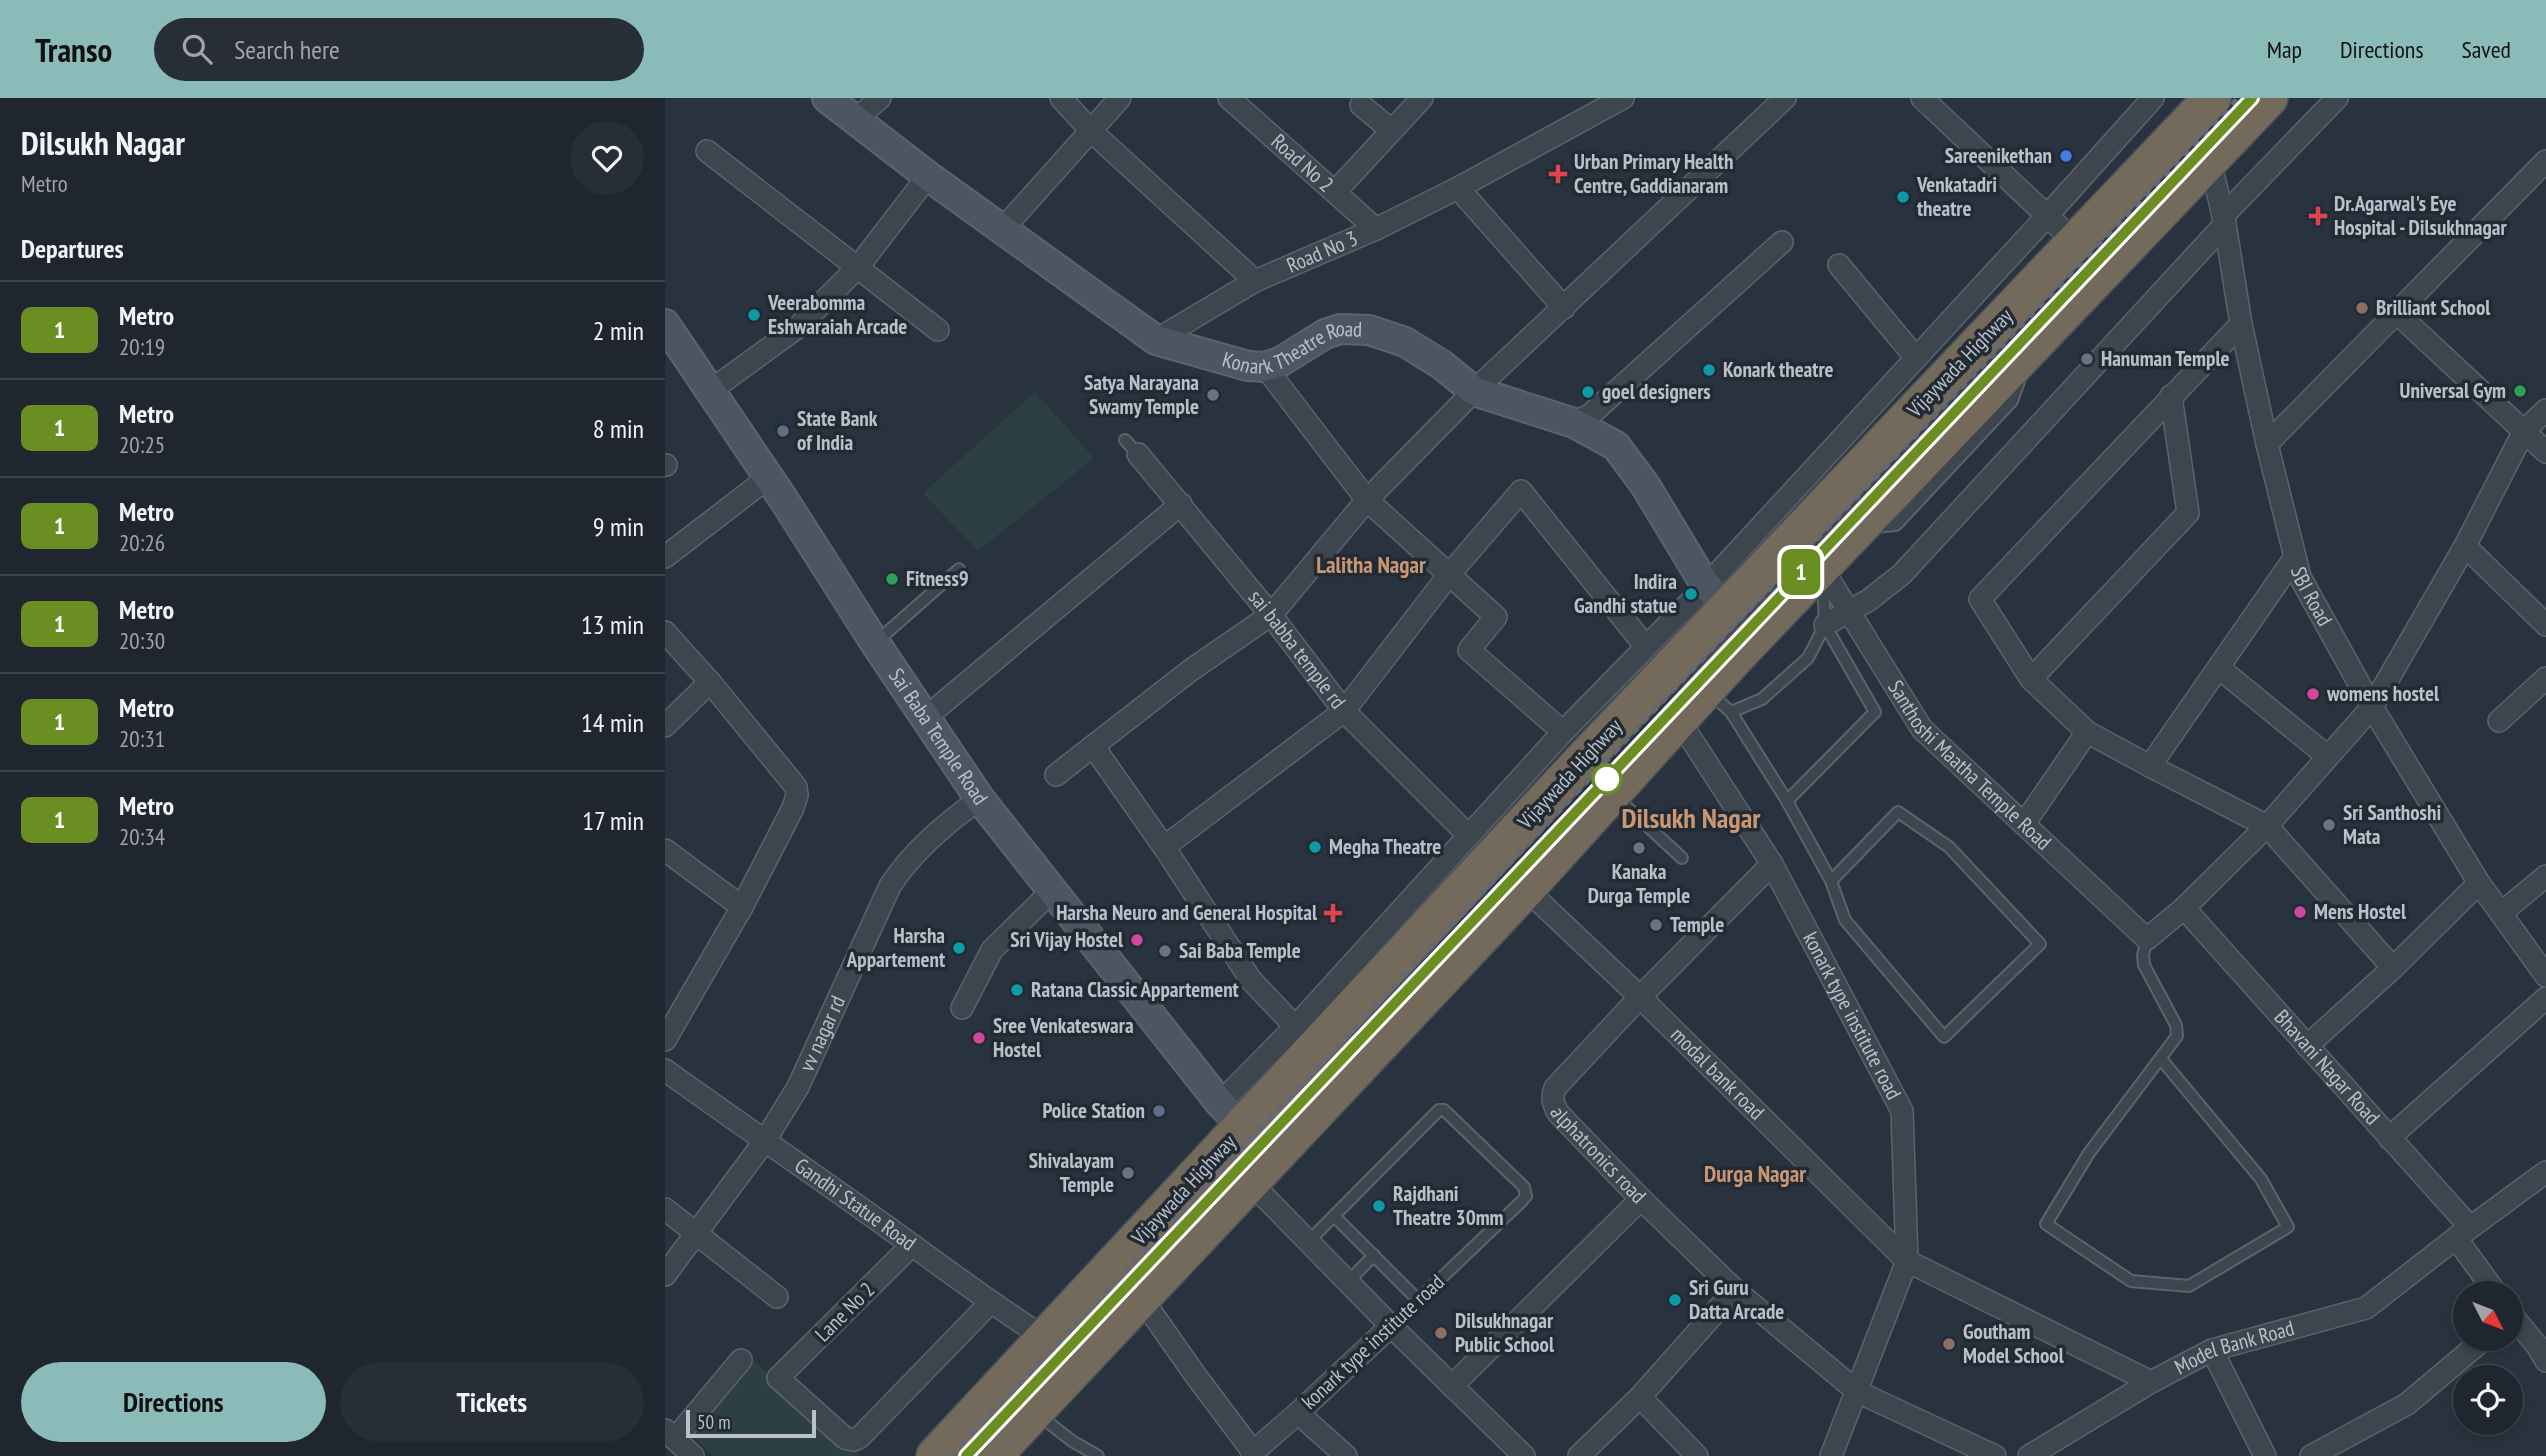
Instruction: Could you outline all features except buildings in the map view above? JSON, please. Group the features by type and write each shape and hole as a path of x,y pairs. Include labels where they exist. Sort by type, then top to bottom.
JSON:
{"highway":[{"name":"Vijaywada Highway","path":"995,1454 1526,889 1679,720 1719,701 1822,568 2269,98"},
{"name":"Vijaywada Highway","path":"935,1456 1045,1338 1231,1115 1271,1097 1305,1037 1717,596 2075,242 2204,102"},
{"path":"1271,1097 1304,1127"},
{"path":"967,1422 995,1454"}],"street":[{"name":"Konark Theatre Road","path":"827,98 928,176 1156,340 1248,366 1265,368 1280,362 1325,334 1339,329 1369,330 1405,342 1442,365 1474,391 1574,423 1616,446 1645,485 1717,596"},
{"path":"855,120 880,98"},
{"path":"1061,98 1091,131 1255,281"},
{"path":"1003,230 1120,98"},
{"name":"Road No 2","path":"1229,98 1377,229"},
{"path":"1335,192 1422,98"},
{"name":"Road No 3","path":"1156,340 1255,281 1377,229 1623,98"},
{"path":"1056,775 1191,670 1271,615 1367,500 1474,391 1785,98"},
{"path":"1922,98 2075,242"},
{"path":"1231,1115 1305,1037 1468,835 1646,647 1717,596 1916,358 2153,98"},
{"path":"1825,625 1869,600 1902,574 2337,98"},
{"path":"1361,105 1391,131"},
{"path":"707,151 938,330"},
{"name":"SBI Road","path":"2210,161 2224,220 2241,324 2300,577 2372,707 2480,883 2546,976"},
{"path":"2267,444 2546,161"},
{"path":"710,390 798,327 858,267 928,176"},
{"path":"1458,188 1564,309"},
{"path":"1574,423 1591,414 1782,242"},
{"path":"1839,265 1916,358"},
{"path":"2397,313 2546,453"},
{"name":"Sai Baba Temple Road","path":"665,324 769,477 875,643 980,799 1231,1115"},
{"path":"2241,324 1980,600 2031,679 2087,732 2267,826 2393,968"},
{"path":"1265,368 1367,500 1496,617 1469,650 1563,732"},
{"path":"2031,679 2188,513 2171,396"},
{"path":"2147,939 2184,908 2267,826 2372,707 2465,545 2523,431 2546,410"},
{"name":"sai babba temple rd","path":"1131,447 1271,615 1344,711 1468,835"},
{"path":"665,556 769,477"},
{"path":"1164,847 1344,711 1448,576 1521,491 1646,647"},
{"path":"925,718 1181,504"},
{"path":"2465,545 2546,625"},
{"path":"2150,766 2295,556"},
{"name":"Santhoshi Maatha Temple Road","path":"1822,568 1922,729 2147,939"},
{"path":"665,632 710,682 796,788 797,795 793,808 742,907 665,1040"},
{"path":"2219,668 2327,757"},
{"path":"2499,721 2546,678"},
{"path":"665,726 710,682"},
{"name":"konark type institute road","path":"1679,720 1772,864 1902,1111 1907,1261 1831,1456"},
{"path":"2024,824 2087,732"},
{"path":"1093,746 1164,847 1251,980 1305,1037"},
{"name":"vv nagar rd","path":"665,1275 764,1142 798,1087 890,886 912,858 964,810 980,799"},
{"path":"665,850 742,907"},
{"name":"alphatronics road","path":"1772,864 1640,997 1555,1088 1552,1096 1558,1112 1641,1199 1735,1290 1857,1392 1995,1456"},
{"path":"2501,913 2546,876"},
{"path":"2307,1046 2393,968 2480,883"},
{"name":"modal bank road","path":"1526,889 1640,997 1907,1261"},
{"path":"962,1009 992,950 1052,891"},
{"name":"Bhavani Nagar Road","path":"2184,908 2389,1138 2463,1233 2489,1281"},
{"path":"2389,1138 2546,998"},
{"name":"Gandhi Statue Road","path":"665,1070 990,1303 1045,1338"},
{"name":"Model Bank Road","path":"1907,1261 2151,1382 2213,1350 2366,1308 2546,1172"},
{"path":"1251,1183 1391,1326 1524,1456"},
{"path":"1452,1387 1641,1199"},
{"path":"665,1209 777,1297"},
{"name":"Lane No 2","path":"912,1245 778,1378 845,1438 854,1440 860,1437 990,1303"},
{"path":"1579,1456 1640,1397 1735,1290"},
{"name":"konark type institute road","path":"1142,1299 1252,1454 1391,1326"},
{"path":"2523,1327 2543,1350"},
{"path":"2213,1350 2266,1456"},
{"path":"2311,1456 2407,1404 2470,1351"},
{"path":"680,1446 741,1360"},
{"path":"2035,1455 2151,1382"},
{"path":"1640,1397 1697,1456"},
{"path":"1298,1413 1346,1456"}],"lane":[{"path":"1787,802 1875,712 1825,625 1822,568"},
{"path":"875,643 959,569"},
{"path":"1719,701 1762,699 1808,658 1825,625"},
{"path":"1719,701 1787,802 1831,881 1845,920 1944,1037 2040,944 1949,847 1898,813 1831,881"},
{"path":"1613,793 1682,858"},
{"path":"2147,939 2143,955 2144,965 2176,1025 2177,1036 2089,1153 2046,1224 2131,1282 2189,1286 2288,1227 2261,1179 2161,1059"},
{"name":"konark type institute road","path":"1334,1216 1436,1111 1442,1109 1524,1187 1526,1196 1523,1201 1391,1326"},
{"path":"1308,1242 1334,1216 1418,1300"},
{"path":"1348,1282 1374,1255"},
{"path":"1035,1412 1072,1441 1098,1456"}],"green space":[{"path":"1035,392 1094,458 978,551 923,493"},
{"path":"751,1359 859,1455 714,1456 687,1432"}],"railway":[{"path":"951,1456 1727,633 2238,98"},
{"path":"2233,118 2252,98"},
{"path":"966,1456 2192,161"}],"metro line":[{"name":"1","path":"966,1456 2252,98"}],"place":[{"name":"Sareenikethan","path":"2066,156"},
{"name":"Urban Primary Health Centre, Gaddianaram","path":"1558,174"},
{"name":"Venkatadri theatre","path":"1903,197"},
{"name":"Dr.Agarwal's Eye Hospital - Dilsukhnagar","path":"2318,216"},
{"name":"Brilliant School","path":"2362,308"},
{"name":"Veerabomma Eshwaraiah Arcade","path":"754,315"},
{"name":"Hanuman Temple","path":"2087,359"},
{"name":"Konark theatre","path":"1709,370"},
{"name":"Universal Gym","path":"2520,391"},
{"name":"goel designers","path":"1588,392"},
{"name":"Satya Narayana Swamy Temple","path":"1213,395"},
{"name":"State Bank of India","path":"783,431"},
{"name":"Fitness9","path":"892,579"},
{"name":"Indira Gandhi statue","path":"1691,594"},
{"name":"womens hostel","path":"2313,694"},
{"name":"Sri Santhoshi Mata","path":"2329,825"},
{"name":"Megha Theatre","path":"1315,847"},
{"name":"Kanaka Durga Temple","path":"1639,848"},
{"name":"Mens Hostel","path":"2300,912"},
{"name":"Harsha Neuro and General Hospital","path":"1333,913"},
{"name":"Temple","path":"1656,925"},
{"name":"Sri Vijay Hostel","path":"1137,940"},
{"name":"Harsha Appartement","path":"959,948"},
{"name":"Sai Baba Temple","path":"1165,951"},
{"name":"Ratana Classic Appartement","path":"1017,990"},
{"name":"Sree Venkateswara Hostel","path":"979,1038"},
{"name":"Police Station","path":"1159,1111"},
{"name":"Shivalayam Temple","path":"1128,1173"},
{"name":"Rajdhani Theatre 30mm","path":"1379,1206"},
{"name":"Sri Guru Datta Arcade","path":"1675,1300"},
{"name":"Dilsukhnagar Public School","path":"1441,1333"},
{"name":"Goutham Model School","path":"1949,1344"}],"district":[{"name":"Lalitha Nagar","path":"1371,565"},
{"name":"Dilsukh Nagar","path":"1691,818"},
{"name":"Durga Nagar","path":"1755,1174"}]}
